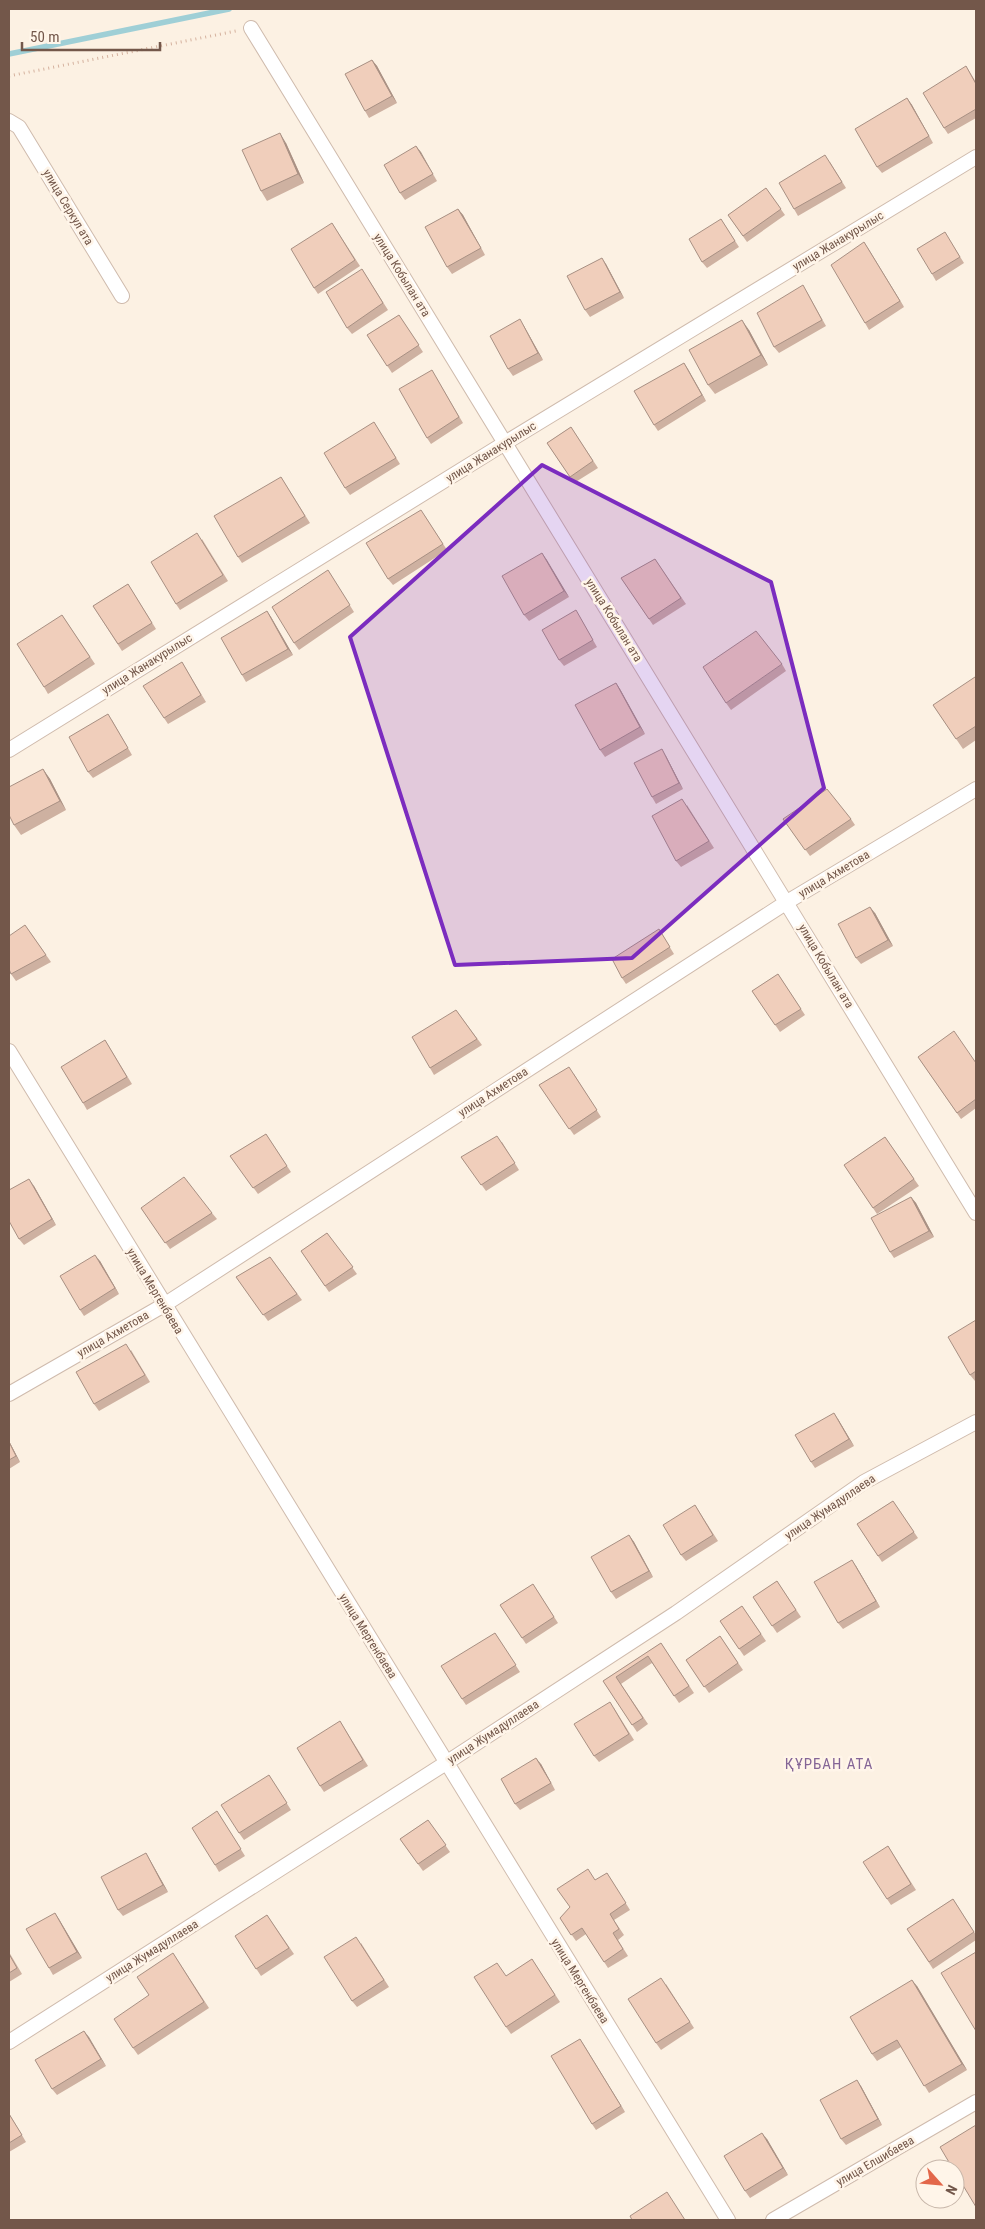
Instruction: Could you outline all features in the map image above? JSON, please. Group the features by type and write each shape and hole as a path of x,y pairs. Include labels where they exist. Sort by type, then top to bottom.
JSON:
{"street":[{"name":"улица Кобылан ата","path":"251,28 976,1213"},
{"name":"улица Серкул ата","path":"9,121 19,127 122,296"},
{"name":"улица Жанакурылыс","path":"9,750 505,443 976,157"},
{"name":"улица Ахметова","path":"9,1394 164,1305 787,902 976,789"},
{"name":"улица Мергенбаева","path":"9,1051 728,2220"},
{"name":"улица Жумадуллаева","path":"9,2042 446,1763 676,1613 864,1482 976,1422"},
{"name":"улица Елшибаева","path":"773,2220 976,2102"}],"path":[{"path":"9,76 251,28"}],"highlighted area":[{"path":"542,465 771,582 824,788 632,958 455,965 350,637"}],"building":[{"path":"372,60 392,96 365,111 345,74"},
{"path":"966,66 976,84 976,109 944,128 923,93"},
{"path":"907,98 929,136 877,167 855,129"},
{"path":"280,133 298,174 261,191 242,150"},
{"path":"416,146 433,174 400,193 384,165"},
{"path":"825,155 842,182 794,209 779,183"},
{"path":"766,188 781,209 743,236 728,215"},
{"path":"458,209 481,248 447,267 425,227"},
{"path":"721,219 735,241 702,262 689,239"},
{"path":"332,223 355,260 314,288 291,249"},
{"path":"945,232 960,257 932,274 917,249"},
{"path":"864,242 900,301 865,323 831,265"},
{"path":"602,258 620,292 585,310 567,276"},
{"path":"362,269 383,303 347,328 326,292"},
{"path":"803,285 822,320 774,347 757,313"},
{"path":"399,315 419,345 387,366 367,335"},
{"path":"520,319 538,353 508,369 490,336"},
{"path":"742,320 761,355 708,385 689,350"},
{"path":"684,363 702,395 654,425 634,391"},
{"path":"432,370 459,417 427,438 399,389"},
{"path":"374,422 396,458 345,488 324,453"},
{"path":"571,427 593,461 570,477 547,443"},
{"path":"281,477 305,516 238,557 214,516"},
{"path":"421,510 443,544 388,579 366,543"},
{"path":"197,533 223,575 176,604 151,562"},
{"path":"542,553 564,591 524,615 502,576"},
{"path":"655,559 681,598 649,619 621,578"},
{"path":"328,570 350,605 294,643 272,607"},
{"path":"128,584 152,623 118,644 93,606"},
{"path":"576,610 593,640 559,660 542,630"},
{"path":"267,611 288,649 242,675 221,638"},
{"path":"62,615 90,657 44,687 17,644"},
{"path":"756,631 782,664 726,703 703,667"},
{"path":"182,662 201,695 164,718 143,686"},
{"path":"975,677 976,726 956,739 933,705"},
{"path":"616,683 640,727 600,750 575,705"},
{"path":"108,714 128,748 88,772 69,737"},
{"path":"662,749 679,783 652,797 634,763"},
{"path":"43,769 60,801 14,825 9,815 9,787"},
{"path":"827,789 851,819 805,850 783,819"},
{"path":"682,799 709,841 676,861 652,816"},
{"path":"870,907 888,940 856,958 838,924"},
{"path":"25,925 46,955 11,974 9,969 9,936"},
{"path":"659,929 670,947 622,978 612,959"},
{"path":"778,974 801,1009 775,1025 752,991"},
{"path":"456,1010 477,1039 430,1068 412,1037"},
{"path":"954,1031 976,1063 976,1099 957,1113 918,1057"},
{"path":"105,1040 127,1077 83,1103 61,1067"},
{"path":"569,1067 597,1110 569,1129 539,1085"},
{"path":"266,1134 287,1166 253,1188 230,1156"},
{"path":"497,1136 515,1163 481,1185 461,1157"},
{"path":"885,1137 914,1179 873,1208 844,1165"},
{"path":"184,1177 212,1213 165,1243 141,1208"},
{"path":"29,1179 52,1219 19,1239 9,1221 9,1190"},
{"path":"911,1197 929,1231 890,1252 871,1218"},
{"path":"327,1233 353,1267 325,1286 301,1251"},
{"path":"95,1255 115,1288 80,1310 60,1276"},
{"path":"270,1257 297,1294 263,1315 236,1277"},
{"path":"976,1320 976,1371 970,1375 948,1337"},
{"path":"126,1344 145,1375 94,1404 76,1372"},
{"path":"834,1413 849,1439 811,1462 795,1435"},
{"path":"9,1442 16,1456 9,1460"},
{"path":"893,1501 914,1532 878,1556 857,1524"},
{"path":"695,1505 713,1535 681,1555 663,1525"},
{"path":"629,1535 649,1571 611,1592 591,1557"},
{"path":"852,1560 876,1601 838,1623 814,1582"},
{"path":"777,1581 796,1610 772,1626 753,1597"},
{"path":"533,1584 554,1617 522,1638 500,1605"},
{"path":"742,1606 761,1634 739,1649 720,1621"},
{"path":"495,1633 516,1665 462,1699 441,1666"},
{"path":"720,1636 738,1663 704,1687 686,1660"},
{"path":"661,1643 689,1686 674,1696 648,1656 616,1677 643,1718 632,1725 603,1681"},
{"path":"610,1702 629,1734 594,1756 574,1724"},
{"path":"340,1721 363,1760 320,1786 297,1748"},
{"path":"536,1758 551,1783 515,1804 501,1779"},
{"path":"269,1775 287,1803 239,1833 221,1805"},
{"path":"217,1811 241,1849 215,1865 192,1828"},
{"path":"428,1820 446,1845 418,1864 400,1839"},
{"path":"888,1846 911,1884 887,1899 863,1862"},
{"path":"146,1853 163,1885 118,1910 101,1877"},
{"path":"588,1869 595,1880 607,1873 626,1903 610,1914 619,1929 613,1933 623,1949 604,1962 582,1928 571,1935 560,1918 570,1907 557,1889"},
{"path":"953,1899 974,1932 929,1962 907,1929"},
{"path":"55,1913 77,1952 49,1968 26,1929"},
{"path":"267,1915 289,1948 256,1969 235,1936"},
{"path":"356,1937 384,1980 352,2001 324,1957"},
{"path":"976,1952 976,2031 941,1973"},
{"path":"173,1953 204,2002 133,2048 114,2019 149,1995 137,1977"},
{"path":"9,1954 17,1968 9,1973"},
{"path":"532,1959 555,1995 506,2027 474,1977 497,1963 506,1976"},
{"path":"661,1978 690,2022 656,2043 628,1999"},
{"path":"912,1980 962,2064 924,2086 897,2040 872,2054 850,2017"},
{"path":"84,2031 101,2059 52,2089 35,2060"},
{"path":"580,2039 621,2106 592,2124 551,2056"},
{"path":"857,2080 878,2119 841,2139 820,2100"},
{"path":"9,2114 22,2135 9,2143"},
{"path":"976,2125 976,2207 965,2189 965,2159 947,2159 940,2147"},
{"path":"762,2133 783,2168 745,2191 724,2156"},
{"path":"667,2192 685,2220 632,2220 630,2216"}],"waterway":[{"path":"9,54 229,9"}],"district":[{"name":"ҚҰРБАН АТА","path":"829,1764"}]}
